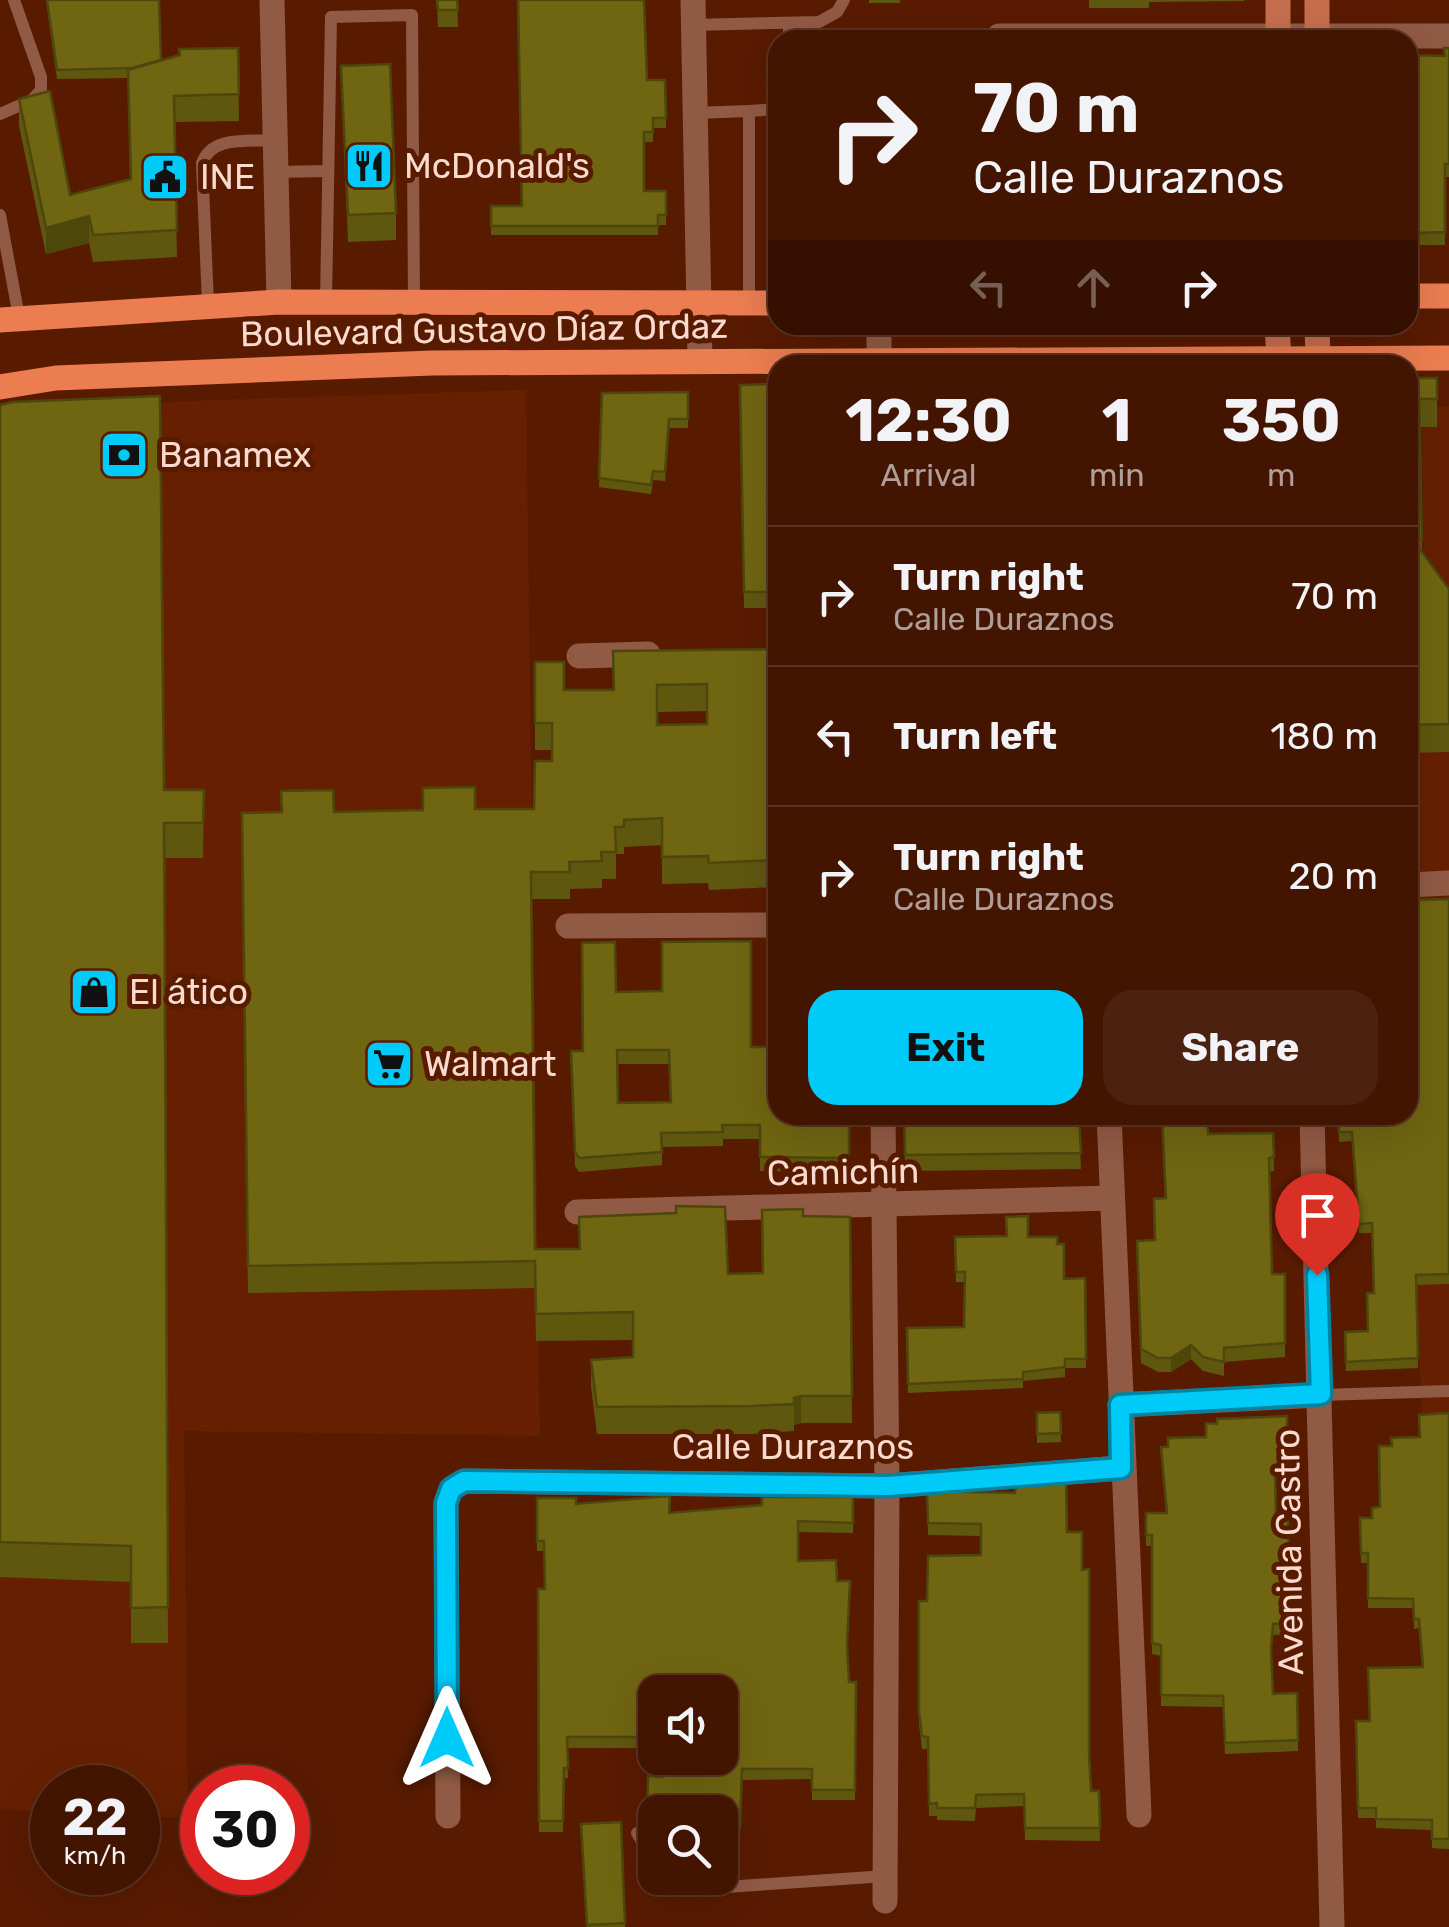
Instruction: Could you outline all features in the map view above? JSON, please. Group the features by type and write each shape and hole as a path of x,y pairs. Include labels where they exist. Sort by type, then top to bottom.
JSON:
{"main road":[{"path":"1278,0 1278,30"},
{"path":"1316,0 1317,30"},
{"path":"1418,296 1449,296"},
{"name":"Boulevard Gustavo Díaz Ordaz","path":"9,318 279,302 768,303"},
{"name":"Boulevard Gustavo Díaz Ordaz","path":"1418,359 1449,358"},
{"name":"Boulevard Gustavo Díaz Ordaz","path":"0,387 56,378 221,370 700,360 768,363"}],"street":[{"path":"272,0 279,302"},
{"path":"692,12 700,360"},
{"path":"1418,36 1449,36"},
{"path":"580,656 678,654"},
{"path":"1418,884 1449,882"},
{"path":"568,926 768,925"},
{"path":"883,1125 888,1486 886,1889"},
{"path":"1108,1125 1139,1815"},
{"name":"Avenida Castro","path":"1312,1125 1332,1927"},
{"name":"Camichín","path":"577,1212 885,1207 1112,1198"},
{"path":"1120,1405 1321,1394"},
{"name":"Calle Duraznos","path":"448,1816 446,1503 451,1489 464,1481 888,1486 1121,1468"}],"lane":[{"path":"0,114 32,100 41,90 41,77 14,0"},
{"path":"692,12 789,23 819,22 837,12 844,0"},
{"path":"326,302 330,18 412,15 414,300"},
{"path":"789,23 789,30"},
{"path":"693,114 768,110"},
{"path":"748,304 749,111"},
{"path":"208,304 202,163 206,152 216,144 274,140"},
{"path":"276,172 328,171"},
{"path":"0,214 9,318"},
{"path":"1321,1394 1449,1391"},
{"path":"738,1887 886,1889"}],"shaded area":[{"path":"526,390 540,1436 184,1431 187,1765 180,1765 180,1817 160,1817 160,1765 30,1765 30,1811 0,1809 0,423 27,415 185,401"},
{"path":"1418,406 1449,406 1449,1849 1434,1849 1421,1392 1407,1125 1418,1125"}],"building":[{"path":"47,0 159,0 161,60 132,68 57,70"},
{"path":"437,0 457,0 458,10 438,10"},
{"path":"518,0 644,0 647,80 665,80 666,118 653,118 653,132 644,132 644,191 666,191 666,215 658,215 658,226 491,226 491,206 522,206"},
{"path":"238,48 239,94 174,96 177,230 93,235 89,216 46,228 19,99 50,91 70,195 131,179 128,70 180,55 179,49"},
{"path":"1444,48 1449,48 1445,232 1418,233 1418,55 1445,56"},
{"name":"McDonald's","path":"390,64 396,213 348,215 341,66"},
{"path":"1418,378 1437,378 1437,399 1419,399 1422,539 1418,540"},
{"path":"768,384 768,592 744,592 740,385"},
{"path":"688,392 688,419 669,419 665,472 653,471 651,485 599,478 602,393"},
{"path":"160,396 164,790 204,790 203,823 164,823 168,1607 131,1608 131,1546 0,1542 0,405"},
{"path":"1418,546 1449,589 1449,724 1418,725"},
{"path":"768,649 768,860 709,863 708,856 662,857 662,818 624,820 624,827 615,827 616,852 601,852 602,861 569,862 570,872 531,872 535,1249 580,1249 579,1217 676,1213 676,1206 725,1207 728,1274 763,1273 762,1210 803,1209 803,1216 850,1217 852,1396 801,1396 794,1398 794,1404 752,1406 597,1407 591,1360 633,1357 633,1312 536,1314 535,1261 248,1266 242,813 282,812 281,791 333,790 334,812 423,810 423,788 475,787 475,809 534,809 535,761 552,761 552,723 535,723 535,662 564,662 564,690 614,690 613,651","holes":["707,684 707,724 657,725 657,685"]},
{"path":"1449,899 1449,1274 1416,1275 1418,1358 1346,1362 1345,1332 1368,1331 1367,1293 1374,1293 1372,1223 1359,1224 1352,1132 1339,1132 1339,1125 1418,1125 1418,900"},
{"path":"751,941 751,1047 768,1047 768,1125 849,1125 849,1158 760,1157 760,1125 722,1125 723,1132 661,1133 662,1152 579,1158 575,1152 571,1051 583,1051 582,943 615,942 616,992 662,991 662,942","holes":["617,1050 669,1050 671,1102 618,1103"]},
{"path":"904,1125 1080,1125 1081,1153 905,1155"},
{"path":"1162,1125 1208,1125 1208,1134 1273,1133 1274,1157 1269,1158 1272,1274 1285,1274 1285,1343 1224,1348 1224,1362 1203,1357 1191,1345 1171,1358 1158,1358 1141,1349 1137,1241 1155,1240 1154,1199 1166,1198"},
{"path":"1028,1216 1028,1237 1057,1237 1057,1244 1064,1244 1064,1279 1085,1278 1086,1359 1065,1359 1065,1367 1023,1372 1023,1379 908,1384 907,1328 964,1327 965,1272 956,1272 955,1237 1007,1236 1006,1217"},
{"path":"1060,1412 1061,1433 1037,1434 1037,1413"},
{"path":"1449,1413 1449,1839 1432,1839 1432,1820 1376,1819 1376,1808 1358,1808 1356,1721 1370,1721 1368,1668 1423,1667 1419,1619 1414,1619 1413,1599 1368,1598 1368,1553 1361,1553 1360,1518 1372,1518 1372,1508 1380,1507 1379,1446 1392,1446 1391,1438 1420,1437 1419,1415"},
{"path":"1287,1416 1288,1456 1282,1456 1282,1465 1275,1465 1276,1518 1288,1518 1289,1553 1282,1553 1284,1604 1294,1604 1295,1623 1273,1624 1271,1649 1273,1694 1297,1693 1298,1740 1225,1743 1223,1696 1161,1695 1161,1645 1152,1643 1152,1535 1146,1535 1146,1513 1167,1513 1161,1447 1168,1447 1168,1438 1206,1437 1206,1423 1217,1424 1217,1419"},
{"path":"1066,1476 1067,1532 1082,1532 1082,1570 1089,1569 1089,1753 1091,1791 1099,1791 1100,1828 1025,1828 1024,1794 976,1795 975,1808 937,1808 937,1803 929,1804 928,1737 922,1736 919,1712 919,1601 927,1601 928,1556 981,1555 981,1524 928,1523 927,1491 1015,1493 1016,1480"},
{"path":"670,1496 669,1513 762,1505 762,1497 853,1497 853,1523 798,1521 798,1561 836,1560 837,1581 850,1581 847,1646 849,1682 856,1682 855,1790 812,1790 812,1769 742,1769 740,1827 738,1795 648,1795 648,1776 738,1775 738,1675 638,1675 638,1737 567,1737 563,1821 539,1821 538,1589 545,1589 544,1541 537,1541 537,1498 576,1498 576,1504"},
{"path":"621,1822 625,1923 587,1925 581,1824"}],"place":[{"name":"McDonald's","path":"369,166"},
{"name":"INE","path":"165,177"},
{"name":"Banamex","path":"124,455"},
{"name":"El ático","path":"94,992"},
{"name":"Walmart","path":"389,1064"}],"route":[{"path":"447,1738 446,1503 451,1489 464,1481 888,1486 1121,1468 1120,1405 1321,1394 1317,1275"}]}
